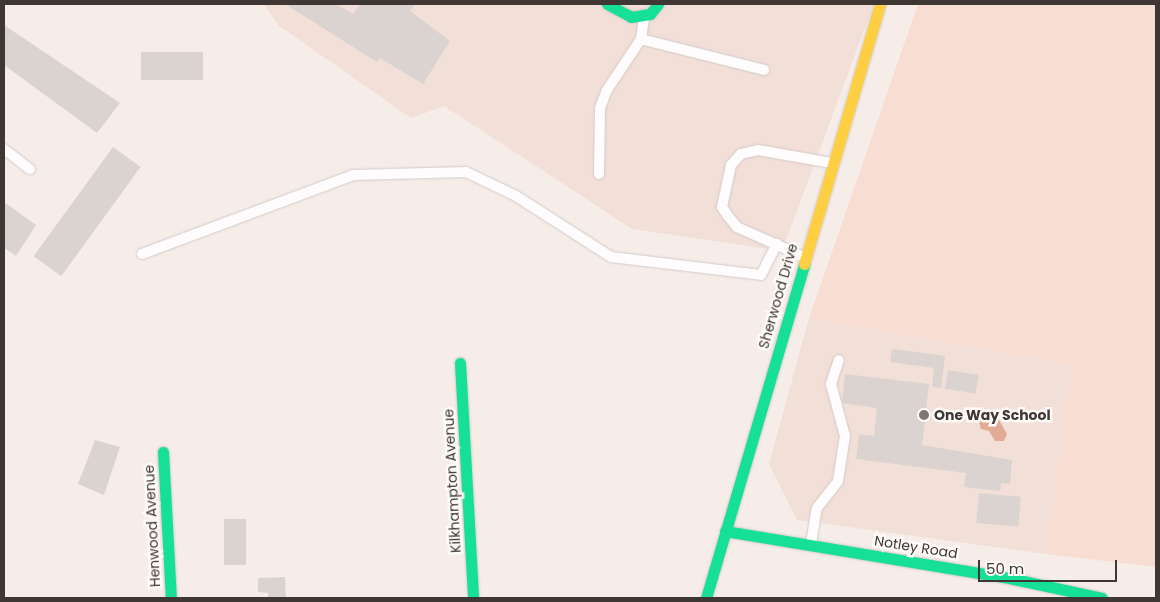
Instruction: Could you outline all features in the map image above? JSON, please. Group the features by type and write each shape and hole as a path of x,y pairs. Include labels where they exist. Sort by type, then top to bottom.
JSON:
{"street":[{"path":"607,4 626,16 644,16 658,4"},
{"name":"Sherwood Drive","path":"706,598 880,4"},
{"name":"Kilkhampton Avenue","path":"460,363 473,598"},
{"name":"Henwood Avenue","path":"162,452 171,598"},
{"name":"Notley Road","path":"725,531 1009,578 1102,598"}],"lane":[{"path":"599,174 600,108 607,90 641,39 644,16"},
{"path":"641,39 764,70"},
{"path":"4,149 30,169"},
{"path":"805,257 737,227 722,207 731,165 741,154 758,150 832,163"},
{"path":"142,254 353,175 466,172 516,196 611,257 761,275 777,244"},
{"path":"811,545 817,508 838,481 845,436 831,384 840,360"}],"shaded area":[{"path":"264,4 874,4 782,251 632,229 444,106 411,118 278,25"},
{"path":"918,4 1156,4 1156,567 1046,554 1072,365 809,318"},
{"name":"One Way School","path":"809,318 1073,365 1046,554 797,520 769,464"},
{"path":"982,414 999,420 1007,434 1004,441 995,441 989,431 981,429 978,418"}],"building":[{"path":"285,4 336,4 353,14 360,4 415,4 410,11 450,41 423,84 380,58 377,62"},
{"path":"4,25 120,103 97,133 4,65"},
{"path":"141,52 203,52 203,80 141,80"},
{"path":"113,147 141,167 61,276 34,256"},
{"path":"4,202 36,225 16,256 4,248"},
{"path":"892,349 945,356 941,388 932,387 934,368 890,362"},
{"path":"948,370 979,375 976,394 945,389"},
{"path":"845,374 929,384 922,445 1012,460 1010,484 1001,483 1000,491 964,487 966,473 856,459 859,434 874,436 877,408 842,403"},
{"path":"95,440 120,447 104,495 78,484"},
{"path":"979,493 1021,497 1018,527 976,523"},
{"path":"224,519 246,519 246,565 224,565"},
{"path":"285,577 286,598 268,598 268,593 258,592 258,578"}],"traffic: fast":[{"path":"607,4 631,17 650,14 658,4"},
{"path":"706,598 804,264"},
{"path":"460,363 473,598"},
{"path":"163,452 171,598"},
{"path":"725,531 1009,578 1102,598"}],"traffic: slow":[{"path":"804,264 880,4"}],"place":[{"name":"One Way School","path":"924,415"}]}
